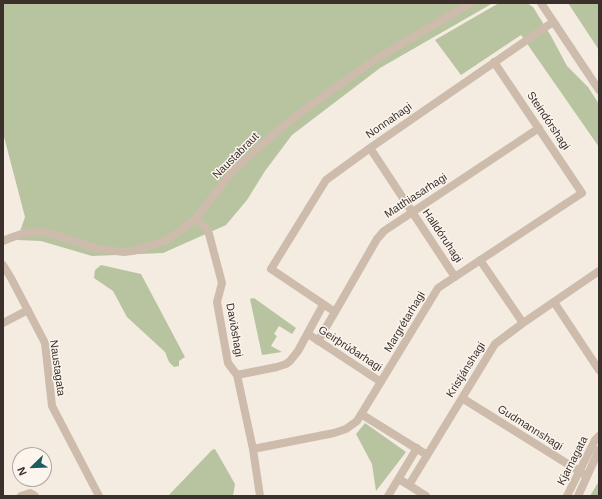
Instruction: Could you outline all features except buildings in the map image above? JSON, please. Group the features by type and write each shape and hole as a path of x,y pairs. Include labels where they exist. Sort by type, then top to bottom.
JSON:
{"street":[{"name":"Naustabraut","path":"3,241 26,233 41,232 99,249 124,252 150,246 167,240 195,219 233,171 291,120 376,60 471,3"},
{"path":"541,3 599,90"},
{"name":"Nonnahagi","path":"323,305 271,269 326,180 553,22"},
{"name":"Steindórshagi","path":"494,62 582,193"},
{"name":"Matthiasarhagi","path":"318,341 380,235 388,228 539,128"},
{"name":"Halldóruhagi","path":"370,148 455,277"},
{"name":"Margrétarhagi","path":"252,449 334,433 346,429 357,422 438,288 582,193"},
{"name":"Daviðshagi","path":"195,219 205,227 209,234 222,284 217,302 228,363 238,375 260,496"},
{"name":"Halldóruhagi","path":"480,260 523,323"},
{"name":"Naustagata","path":"3,265 45,343 52,406 99,496"},
{"name":"Kristjánshagi","path":"409,485 495,344 599,271"},
{"path":"554,302 599,370"},
{"path":"238,375 286,364 296,355 323,305 334,312"},
{"path":"3,323 28,310"},
{"name":"Geirþrúðarhagi","path":"308,334 381,382"},
{"name":"Gudmannshagi","path":"462,398 583,474"},
{"path":"361,414 427,454"},
{"name":"Kjarnagata","path":"578,496 583,474 595,440 599,436"},
{"path":"388,496 417,448"},
{"name":"Kjarnagata","path":"567,496 599,450"},
{"path":"399,479 426,496"},
{"path":"21,496 30,492 35,496"}],"green space":[{"path":"3,3 493,3 380,68 292,135 265,171 247,200 226,225 163,253 92,256 41,241 17,240 25,217 3,133"},
{"path":"499,3 527,3 533,7 567,66 588,87 599,104 599,147 521,35 461,75 435,40"},
{"path":"568,3 599,3 599,50"},
{"path":"101,265 141,274 185,357 179,361 179,366 174,367 169,362 165,352 127,317 113,291 94,278 95,270"},
{"path":"254,298 296,328 292,334 279,326 274,334 277,336 271,346 282,352 262,355 250,299"},
{"path":"365,423 406,452 376,491 372,464 356,434"},
{"path":"215,449 235,484 233,496 168,496 212,450"},
{"path":"599,481 599,496 590,496"}]}
